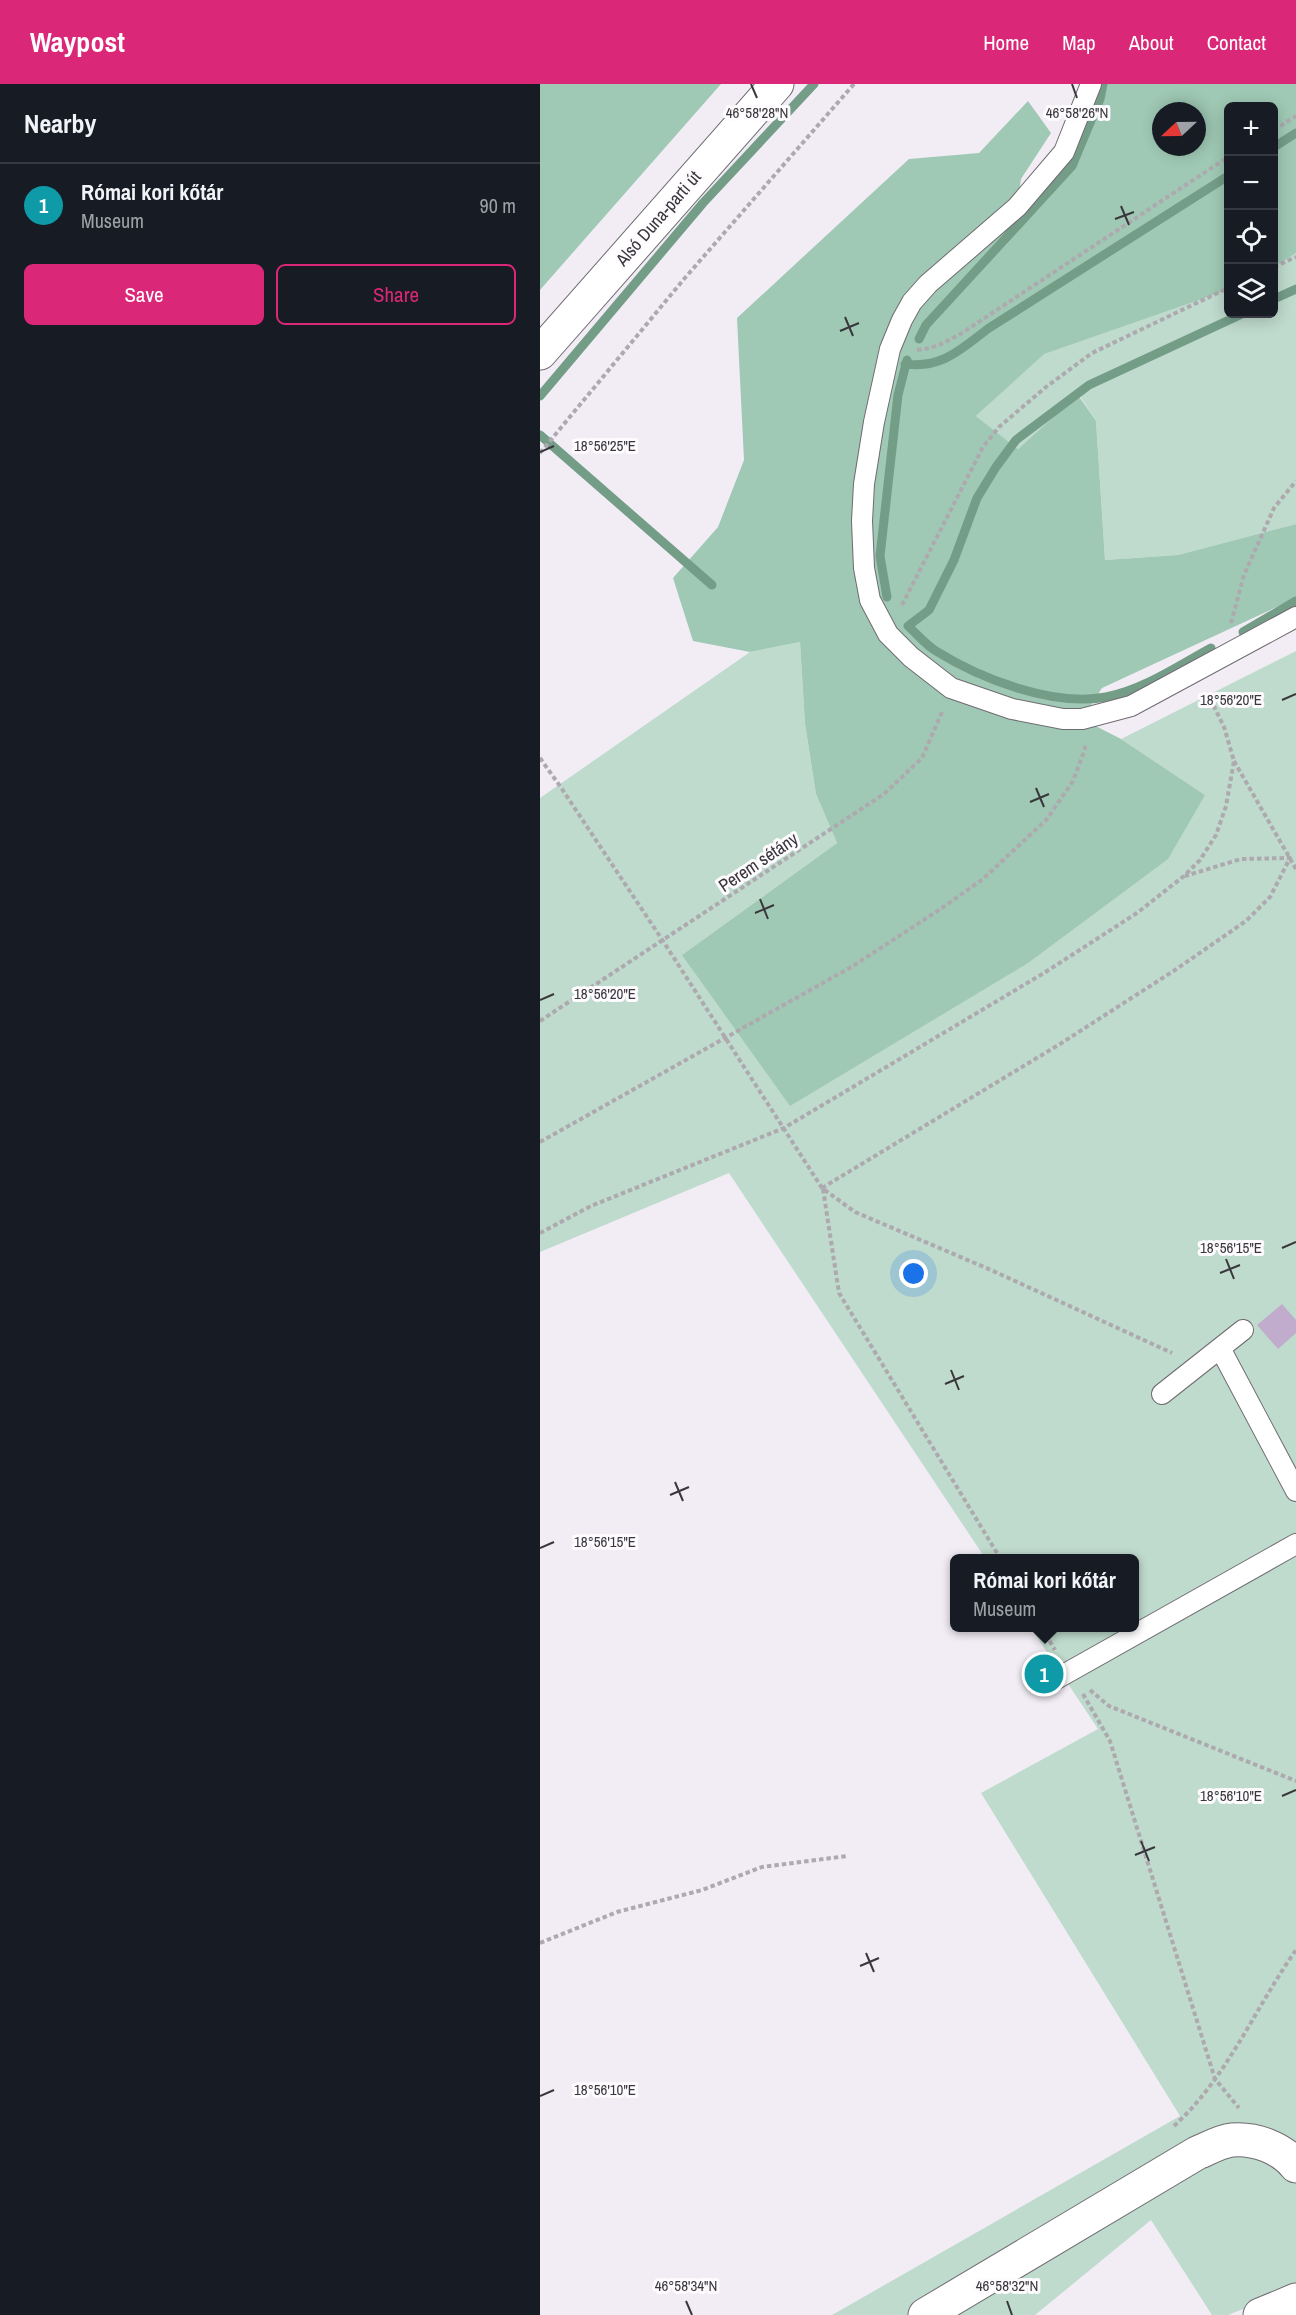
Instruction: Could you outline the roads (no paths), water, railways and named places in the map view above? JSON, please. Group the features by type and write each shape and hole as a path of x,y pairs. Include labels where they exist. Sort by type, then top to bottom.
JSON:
{"street":[{"name":"Alsó Duna-parti út","path":"540,353 777,84"},
{"path":"925,2315 1197,2153 1232,2140 1270,2145 1290,2158 1296,2166"},
{"path":"1260,2315 1296,2300"}],"lane":[{"path":"1091,84 1064,152 1017,207 945,267 912,302 902,320 890,349 874,422 864,484 862,521 864,568 870,600 880,622 911,657 951,688 1011,709 1064,719 1082,719 1131,706 1198,672 1296,617"},
{"path":"1162,1394 1244,1330"},
{"path":"1220,1348 1296,1491"},
{"path":"1049,1683 1296,1544"}],"waterway":[{"path":"540,396 703,203 814,84"},
{"path":"919,339 926,325 1072,166 1100,99 1103,84"},
{"path":"1278,144 1296,133"},
{"path":"905,364 930,363 950,356 989,328 1224,179"},
{"path":"1278,297 1296,289"},
{"path":"1211,648 1160,677 1120,694 1085,699 1063,698 1018,688 974,671 932,649 908,626 929,610 954,560 977,498 1016,440 1089,385 1233,318"},
{"path":"887,597 880,556 898,395 907,360"},
{"path":"540,435 712,585"},
{"path":"1243,632 1296,601"}],"place":[{"name":"Római kori kőtár","path":"1044,1674"}]}
